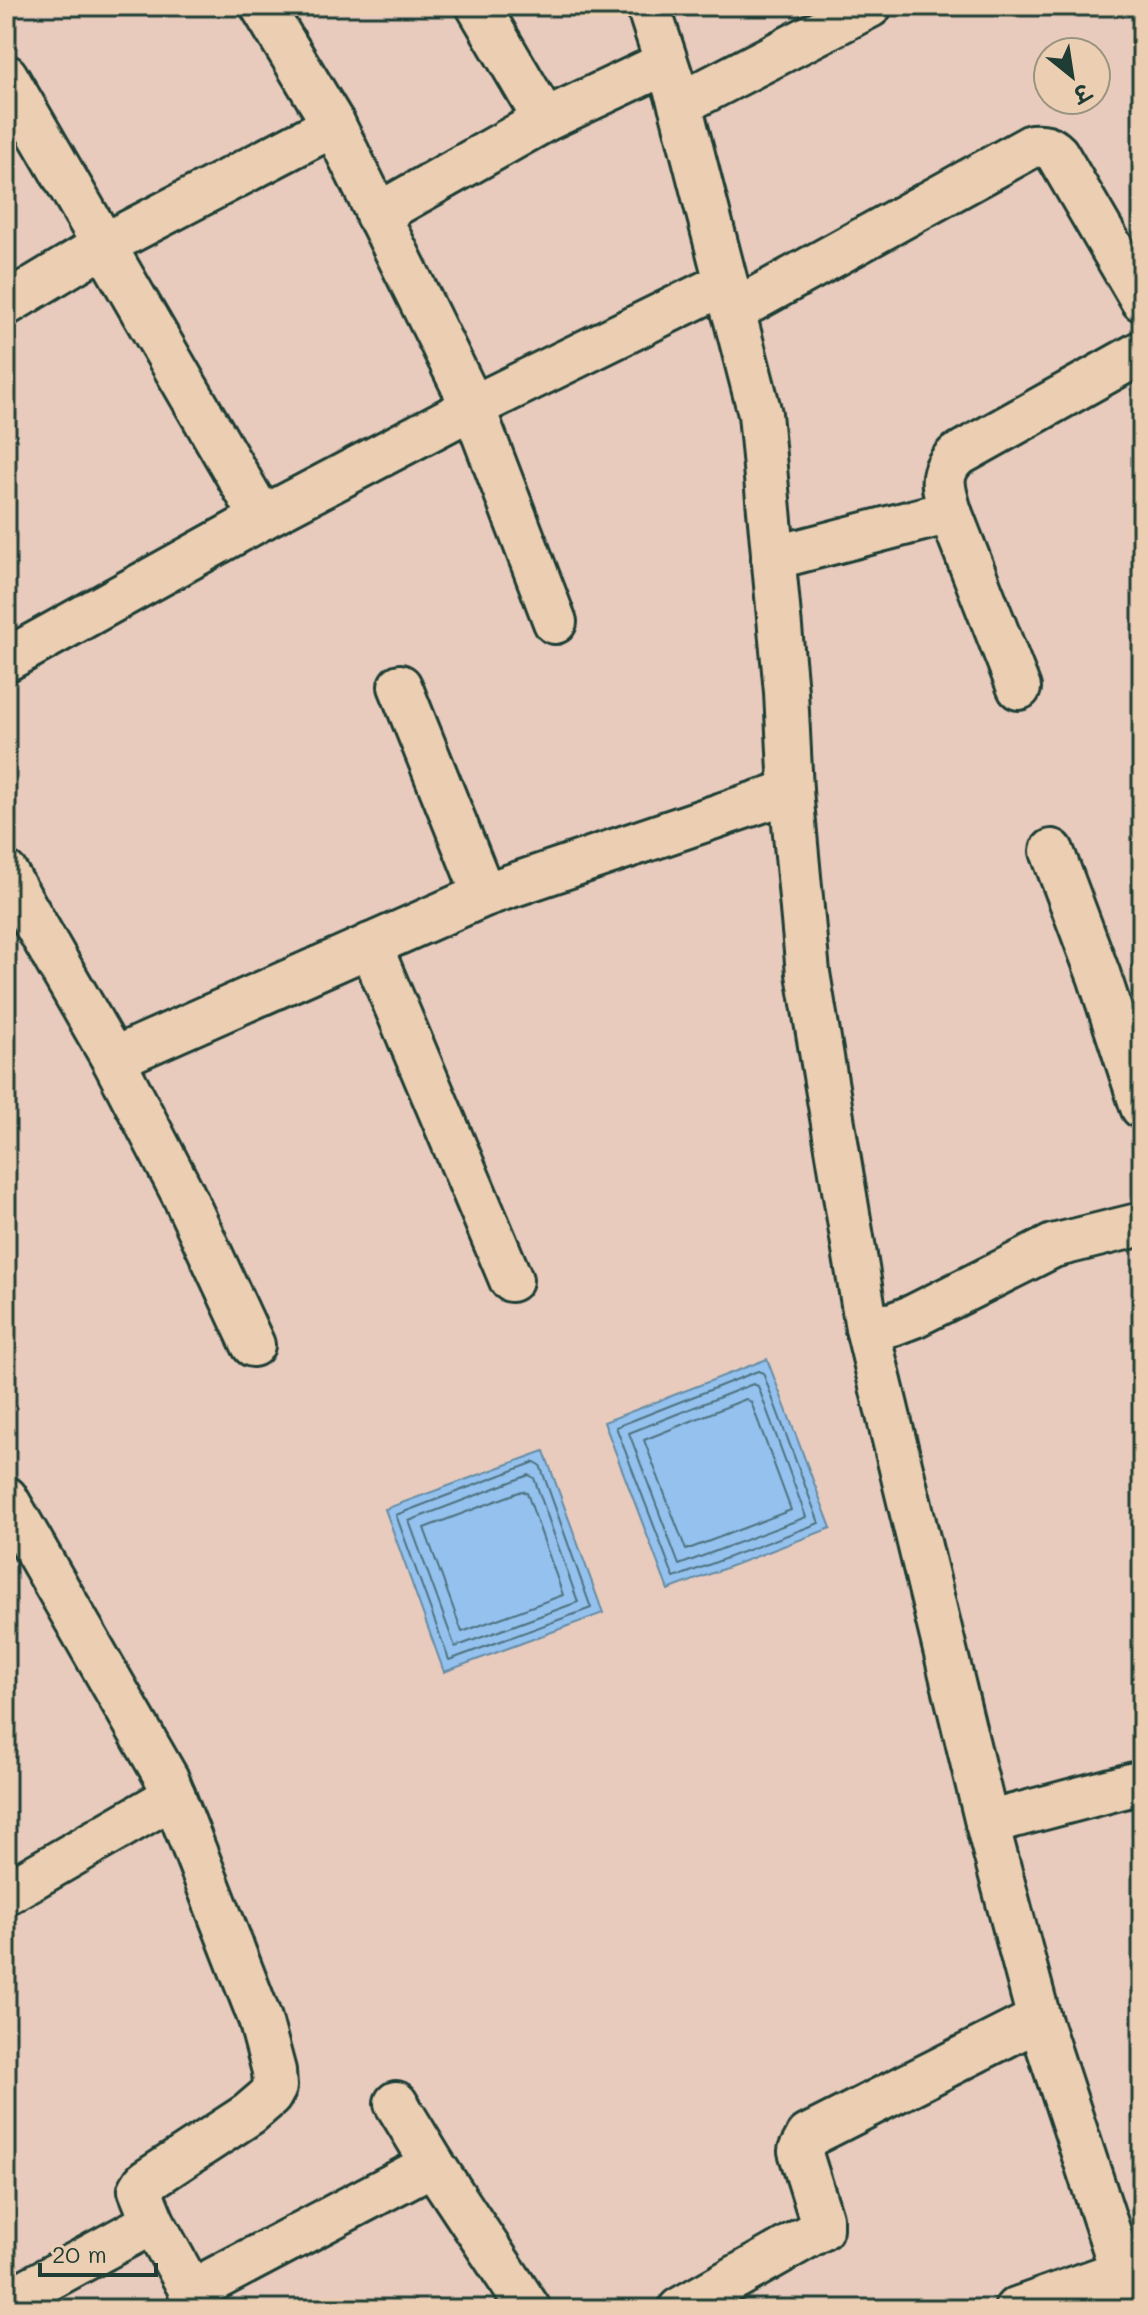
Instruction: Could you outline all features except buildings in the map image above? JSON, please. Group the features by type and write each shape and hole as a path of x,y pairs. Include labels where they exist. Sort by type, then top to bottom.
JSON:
{"street":[{"path":"262,6 334,125 473,407 555,622"},
{"path":"478,6 545,120"},
{"path":"648,6 680,104 760,414 808,973 867,1328 987,1823 1039,2019 1132,2266 1131,2309"},
{"path":"680,104 870,6"},
{"path":"377,215 545,120 666,63"},
{"path":"6,76 262,518"},
{"path":"6,304 104,245 334,125"},
{"path":"10,648 473,407 730,297 1032,146 1050,147 1057,154 1142,300"},
{"path":"1019,688 950,512 944,486 946,466 956,456 1142,352"},
{"path":"773,558 950,512"},
{"path":"400,686 484,895"},
{"path":"113,1059 484,895 791,791"},
{"path":"1052,851 1099,976 1142,1107"},
{"path":"6,873 113,1059 183,1194 253,1345"},
{"path":"370,945 511,1280"},
{"path":"867,1328 893,1324 914,1316 1053,1246 1142,1224"},
{"path":"6,1498 167,1779 260,2019 276,2079 270,2096 249,2114 142,2186 140,2196 195,2301 433,2164"},
{"path":"987,1823 1142,1782"},
{"path":"6,1893 174,1796"},
{"path":"680,2309 821,2229 821,2218 800,2151 808,2136 1039,2019"},
{"path":"396,2103 529,2309"},
{"path":"6,2302 153,2222"},
{"path":"1016,2309 1132,2266"}],"water":[{"path":"767,1359 831,1528 668,1590 604,1422"},
{"path":"544,1451 603,1613 444,1672 385,1509"}]}
